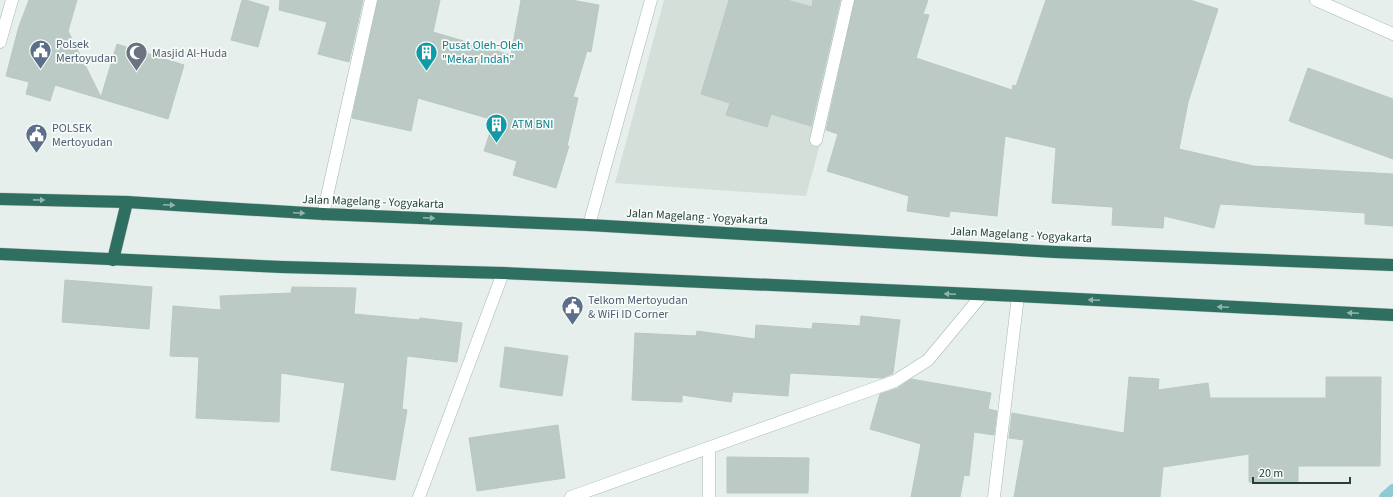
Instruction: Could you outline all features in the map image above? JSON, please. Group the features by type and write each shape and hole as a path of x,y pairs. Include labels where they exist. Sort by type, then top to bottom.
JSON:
{"highway":[{"name":"Jalan Magelang - Yogyakarta","path":"0,200 127,202 323,214 589,225 1055,252 1393,264"},
{"path":"113,260 127,202"},
{"path":"0,254 282,267 503,273 982,296 1018,296 1393,315"}],"street":[{"path":"0,42 12,0"},
{"path":"323,214 371,0"},
{"path":"589,225 651,0"},
{"path":"816,140 848,0"},
{"path":"1316,0 1393,34"},
{"path":"419,497 503,273"},
{"path":"571,497 895,381 928,360 982,296"},
{"path":"994,497 1018,296"},
{"path":"708,497 709,448"}],"shaded area":[{"path":"664,0 859,0 806,196 615,183"}],"building":[{"path":"29,0 77,0 68,31 101,97 117,44 184,65 168,119 55,85 50,101 26,94 29,82 6,76 19,26"},
{"path":"242,0 269,7 258,47 231,40"},
{"path":"280,0 363,0 349,62 318,54 327,22 279,10"},
{"path":"378,0 440,0 433,32 511,55 521,0 571,0 599,5 591,52 587,51 573,97 578,98 567,146 569,146 556,188 513,175 517,161 484,151 494,120 418,98 411,131 352,118"},
{"path":"729,0 787,0 812,7 813,0 840,0 811,126 771,114 767,127 726,115 730,103 701,94"},
{"path":"855,0 928,0 923,14 929,15 916,58 1012,90 1013,85 1016,86 1046,0 1190,0 1218,9 1188,102 1179,149 1253,166 1393,174 1393,226 1365,224 1365,213 1220,204 1214,228 1164,216 1163,228 1112,225 1113,207 1052,203 1056,148 1005,136 997,216 950,211 949,217 907,211 909,196 827,171 838,134 826,130"},
{"path":"1308,68 1393,99 1393,159 1289,121"},
{"path":"65,280 152,287 149,329 62,322"},
{"path":"292,287 356,288 354,314 419,320 420,318 462,323 457,362 407,356 402,409 407,410 395,480 331,470 345,383 281,373 279,422 196,418 199,357 170,356 173,306 221,310 220,296 291,293"},
{"path":"861,316 900,320 892,374 882,378 790,373 788,396 733,392 731,402 682,395 682,402 632,400 635,333 696,336 697,331 755,339 756,325 812,329 813,323 860,326"},
{"path":"505,347 568,356 562,396 500,387"},
{"path":"1129,377 1159,379 1158,390 1208,383 1210,398 1326,398 1326,377 1381,377 1380,466 1298,466 1298,482 1249,482 1249,454 1163,467 1160,497 1014,497 1024,440 1009,438 1012,413 1124,433"},
{"path":"911,379 991,393 988,409 997,411 994,435 974,432 969,476 964,475 960,497 911,497 921,444 870,429 880,394 898,388"},
{"path":"558,425 565,478 477,491 469,438"},
{"path":"727,457 809,458 808,493 727,493"}],"waterway":[{"path":"1384,497 1393,489"}],"place":[{"name":"Polsek Mertoyudan","path":"40,70"},
{"name":"Masjid Al-Huda","path":"137,72"},
{"name":"Pusat Oleh-Oleh \"Mekar Indah\"","path":"427,72"},
{"name":"ATM BNI","path":"497,144"},
{"name":"POLSEK Mertoyudan","path":"36,154"},
{"name":"Telkom Mertoyudan & WiFi ID Corner","path":"573,326"}]}
